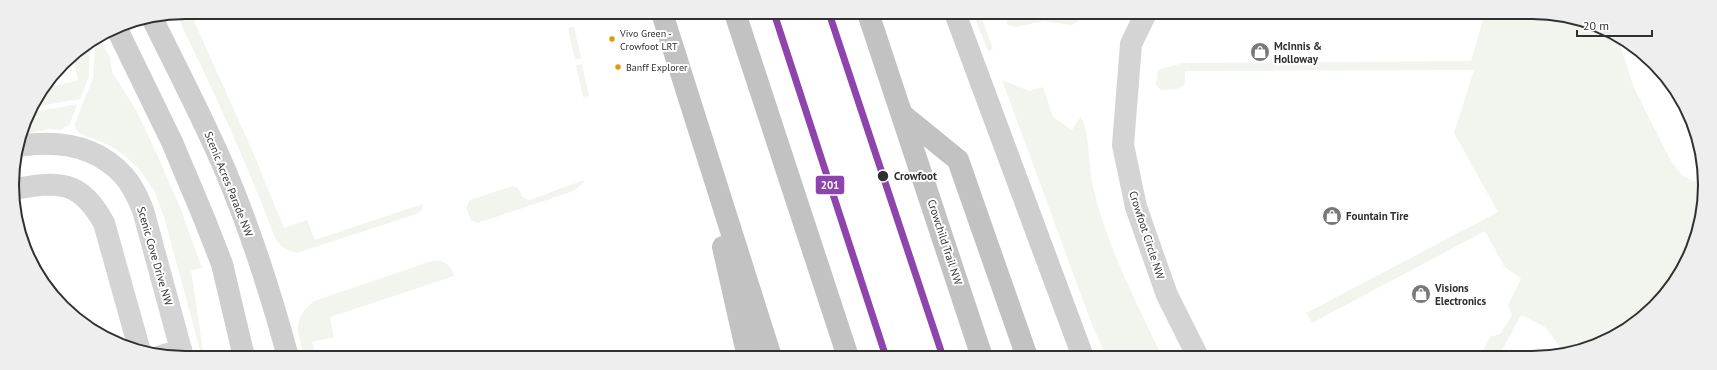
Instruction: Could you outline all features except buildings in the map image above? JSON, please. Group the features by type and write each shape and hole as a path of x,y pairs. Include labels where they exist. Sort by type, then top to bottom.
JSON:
{"highway":[{"path":"664,19 769,351"},
{"path":"737,19 846,351"},
{"name":"Crowchild Trail NW","path":"870,19 904,116 980,351"},
{"path":"904,116 958,160 1025,351"},
{"path":"718,192 723,252 747,351"}],"street":[{"path":"957,19 1081,351"},
{"name":"Crowfoot Circle NW","path":"1143,19 1131,44 1123,145 1136,207 1167,295 1195,351"},
{"name":"Scenic Acres Parade NW","path":"154,22 199,111 231,185 256,253 286,351"},
{"path":"119,33 166,130 222,264 243,351"},
{"name":"Scenic Cove Drive NW","path":"24,146 51,143 68,144 94,153 124,176 135,192 143,210 181,351"},
{"path":"19,188 50,184 69,187 80,192 92,203 104,223 138,344"}],"shaded area":[{"path":"180,19 198,19 194,21 252,150 284,228 307,220 315,240 423,204 422,210 416,214 297,253 283,247 276,240 232,132 182,27"},
{"path":"975,19 982,19 993,49 988,51"},
{"path":"1005,19 1082,19 1072,25 1043,21 1016,27 1008,25"},
{"path":"1483,19 1554,20 1585,28 1615,41 1620,44 1634,88 1671,161 1682,175 1690,180 1698,182 1695,217 1685,249 1676,268 1664,286 1641,310 1615,329 1596,338 1561,349 1545,327 1521,315 1502,351 1483,351 1490,337 1500,334 1512,315 1508,305 1521,279 1504,266 1485,231 1312,323 1306,313 1498,212 1454,133 1474,70 1185,71 1185,84 1178,89 1161,90 1156,85 1158,70 1183,63 1471,61"},
{"path":"574,27 581,58 575,60 568,28"},
{"path":"102,43 110,57 112,72 136,110 181,210 202,268 191,270 203,351 200,351 164,217 154,190 140,170 124,155 111,146 79,133 74,126 93,78 95,48 97,45"},
{"path":"90,49 89,76 80,99 39,106 51,87 78,80 74,62"},
{"path":"582,64 589,96 583,97 576,65"},
{"path":"1002,80 1029,91 1043,87 1053,117 1072,130 1080,117 1083,121 1087,137 1092,182 1105,227 1122,271 1159,351 1104,351 1092,325"},
{"path":"77,104 70,124 61,130 49,129 27,134 36,112"},
{"path":"584,180 585,181 575,190 568,193 478,223 471,220 466,208 470,200 513,186 518,188 523,198 530,200"},
{"path":"432,261 440,261 449,266 454,276 330,317 334,337 312,342 314,351 303,351 298,333 299,320 302,314 314,301"}],"transit line":[{"name":"201","path":"776,19 884,351"},
{"name":"201","path":"831,19 941,351"}],"place":[{"name":"Vivo Green - Crowfoot LRT","path":"612,39"},
{"name":"McInnis & Holloway","path":"1260,52"},
{"name":"Banff Explorer","path":"618,67"},
{"name":"Crowfoot","path":"883,176"},
{"name":"Fountain Tire","path":"1332,216"},
{"name":"Visions Electronics","path":"1421,294"}]}
